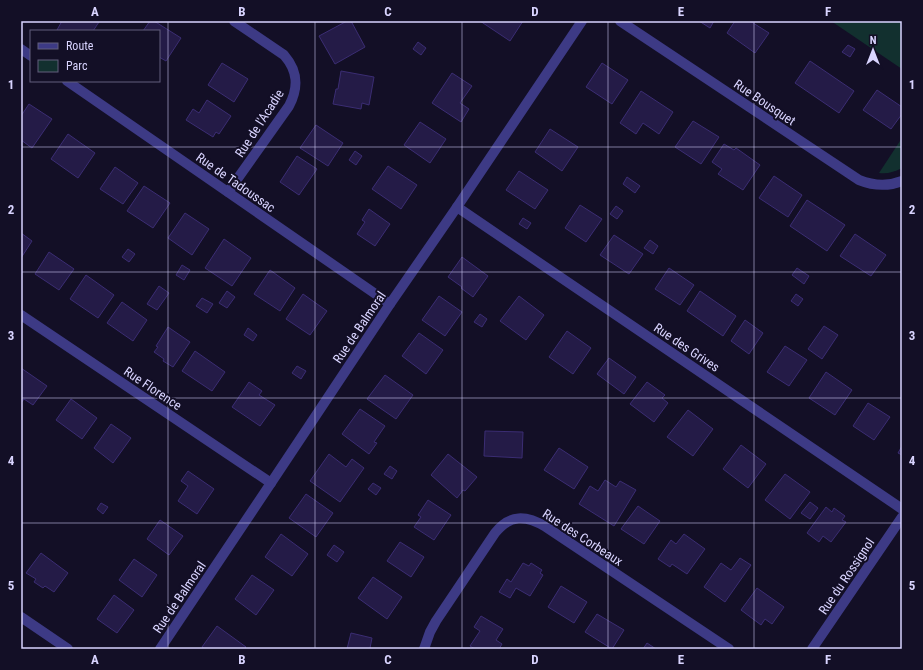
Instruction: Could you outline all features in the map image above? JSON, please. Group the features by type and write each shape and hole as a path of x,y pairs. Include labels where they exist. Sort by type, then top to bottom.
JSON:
{"street":[{"name":"Rue de l'Acadie","path":"228,192 289,106 294,95 296,82 294,70 284,55 234,21"},
{"name":"Rue de Balmoral","path":"160,649 390,304 582,21"},
{"name":"Rue Bousquet","path":"620,21 860,180 879,185 893,184 902,181"},
{"path":"21,49 30,55"},
{"name":"Rue de Tadoussac","path":"68,82 390,304"},
{"name":"Rue des Grives","path":"457,207 902,509"},
{"name":"Rue Florence","path":"21,315 272,483"},
{"name":"Rue du Rossignol","path":"812,649 902,517"},
{"name":"Rue des Corbeaux","path":"424,649 436,620 495,533 503,524 519,518 531,519 546,527 729,649"},
{"path":"21,617 68,649"}],"green space":[{"path":"831,21 902,21 902,69"},
{"path":"902,138 902,168 896,171 879,173"}],"building":[{"path":"62,21 99,22 94,30 57,30"},
{"path":"150,21 154,21 181,38 166,61 160,58 160,30 144,30"},
{"path":"347,21 351,21 365,47 335,64 319,36"},
{"path":"480,21 523,21 510,41"},
{"path":"699,21 714,21 710,28"},
{"path":"735,21 750,21 769,33 755,53 727,33"},
{"path":"418,42 426,48 421,55 413,49"},
{"path":"848,45 855,49 850,57 842,52"},
{"path":"810,61 854,91 839,113 795,83"},
{"path":"222,63 248,79 234,102 208,85"},
{"path":"602,63 628,80 612,104 586,87"},
{"path":"341,71 374,77 369,105 362,103 361,109 333,104 336,89 338,89"},
{"path":"452,73 472,86 460,103 469,109 461,122 432,103"},
{"path":"877,90 902,107 902,114 891,129 863,110"},
{"path":"641,91 673,112 659,134 643,123 636,134 620,123"},
{"path":"207,100 231,116 219,134 216,132 213,137 186,120 193,109 199,113"},
{"path":"29,104 52,119 32,148 21,140 21,116"},
{"path":"693,121 719,137 701,164 675,147"},
{"path":"420,122 446,139 430,163 404,145"},
{"path":"316,125 343,143 328,166 300,148"},
{"path":"550,129 578,147 562,171 535,152"},
{"path":"68,134 95,153 78,178 51,159"},
{"path":"724,144 734,150 736,148 760,165 743,190 718,174 722,169 712,162"},
{"path":"355,151 362,156 356,165 349,160"},
{"path":"297,156 317,169 299,195 280,182"},
{"path":"388,166 417,185 401,209 372,189"},
{"path":"115,167 138,183 123,204 100,189"},
{"path":"519,171 548,190 535,209 506,190"},
{"path":"774,176 802,195 788,217 759,198"},
{"path":"627,177 640,186 635,193 623,184"},
{"path":"144,186 170,203 153,228 127,211"},
{"path":"807,200 845,225 827,251 790,226"},
{"path":"580,205 602,219 586,242 565,228"},
{"path":"616,206 623,211 617,219 610,214"},
{"path":"369,209 390,224 375,246 357,234 365,222 362,220"},
{"path":"185,213 209,229 192,255 168,238"},
{"path":"523,218 531,223 527,229 519,224"},
{"path":"21,233 32,241 21,258"},
{"path":"855,234 886,255 871,276 840,256"},
{"path":"614,235 643,254 629,274 600,255"},
{"path":"224,239 251,258 232,286 205,268"},
{"path":"650,240 658,246 653,254 644,248"},
{"path":"128,249 135,254 129,262 122,257"},
{"path":"49,252 74,269 59,290 35,274"},
{"path":"462,257 488,276 473,297 448,277"},
{"path":"182,265 190,270 184,280 176,275"},
{"path":"669,268 694,285 680,305 655,289"},
{"path":"797,268 809,276 804,284 792,275"},
{"path":"270,270 295,288 280,311 254,294"},
{"path":"86,275 114,295 98,318 70,299"},
{"path":"159,286 169,293 157,310 147,304"},
{"path":"227,291 235,297 227,308 219,303"},
{"path":"700,291 736,316 723,336 687,311"},
{"path":"303,294 327,311 310,335 286,319"},
{"path":"796,294 803,299 798,306 791,301"},
{"path":"439,296 462,312 445,336 422,320"},
{"path":"519,296 544,315 526,340 500,321"},
{"path":"202,298 213,304 207,313 196,306"},
{"path":"122,302 147,320 133,341 107,323"},
{"path":"480,314 487,319 482,327 474,322"},
{"path":"745,320 763,333 749,354 731,341"},
{"path":"824,326 838,335 822,359 808,349"},
{"path":"168,327 190,342 173,367 163,361 164,359 154,352"},
{"path":"248,328 257,335 253,341 244,335"},
{"path":"567,331 591,348 573,374 549,357"},
{"path":"419,333 443,350 426,374 402,356"},
{"path":"785,346 807,360 789,386 767,372"},
{"path":"195,351 225,372 212,391 182,371"},
{"path":"609,358 636,377 624,394 597,374"},
{"path":"297,366 306,371 301,379 292,373"},
{"path":"21,368 47,386 33,405 24,399 21,403"},
{"path":"826,372 852,390 835,415 809,398"},
{"path":"385,375 413,395 396,419 367,399"},
{"path":"249,382 262,391 259,395 275,405 260,426 232,407"},
{"path":"647,382 665,395 662,398 668,403 654,422 630,404"},
{"path":"71,399 97,418 82,439 56,420"},
{"path":"868,403 890,417 874,440 853,426"},
{"path":"360,409 385,426 374,442 377,443 369,454 342,434"},
{"path":"688,410 713,429 693,456 667,437"},
{"path":"111,424 131,438 113,463 94,448"},
{"path":"485,431 523,432 522,458 484,456"},
{"path":"741,445 766,464 748,488 723,469"},
{"path":"902,446 902,455 898,453"},
{"path":"559,448 588,467 574,489 544,470"},
{"path":"329,454 346,467 352,459 364,468 340,502 310,481"},
{"path":"448,454 477,477 457,498 431,475"},
{"path":"390,466 397,471 392,479 384,474"},
{"path":"188,471 214,489 197,514 178,501 188,486 181,481"},
{"path":"785,474 810,492 790,519 765,500"},
{"path":"605,480 616,487 620,481 636,490 614,526 579,504 590,486 598,491"},
{"path":"373,483 381,488 376,495 368,489"},
{"path":"306,494 333,513 316,537 289,518"},
{"path":"428,500 451,515 434,540 414,527 421,517 418,515"},
{"path":"810,502 818,508 810,519 801,513"},
{"path":"101,503 108,507 103,514 97,509"},
{"path":"638,506 660,521 644,544 621,529"},
{"path":"826,507 832,512 834,508 845,516 842,520 846,522 831,542 823,536 819,542 807,533"},
{"path":"160,520 183,536 169,555 147,539"},
{"path":"281,534 308,554 292,576 265,557"},
{"path":"684,534 705,549 687,574 672,564 670,567 658,559 671,540 676,544"},
{"path":"400,542 424,557 411,577 387,561"},
{"path":"334,545 344,552 337,562 327,555"},
{"path":"41,553 68,573 54,592 45,586 43,588 34,582 36,579 26,573"},
{"path":"740,558 751,565 725,602 704,587 721,563 731,570"},
{"path":"134,559 157,575 142,597 119,580"},
{"path":"523,563 529,566 531,563 542,570 540,573 543,575 530,596 516,588 510,598 499,592 507,579 511,582"},
{"path":"252,575 274,590 256,615 235,599"},
{"path":"373,577 402,597 387,619 358,598"},
{"path":"561,586 587,602 574,623 548,607"},
{"path":"757,588 784,607 772,624 765,619 761,625 741,610"},
{"path":"114,595 134,610 117,633 97,619"},
{"path":"597,614 624,630 612,649 585,632"},
{"path":"481,616 503,629 496,640 502,644 499,649 475,649 470,646 480,631 474,627"},
{"path":"217,626 246,647 244,649 205,649 202,647"},
{"path":"351,633 372,638 370,648 373,649 347,649"},
{"path":"647,643 656,649 643,649"}]}
